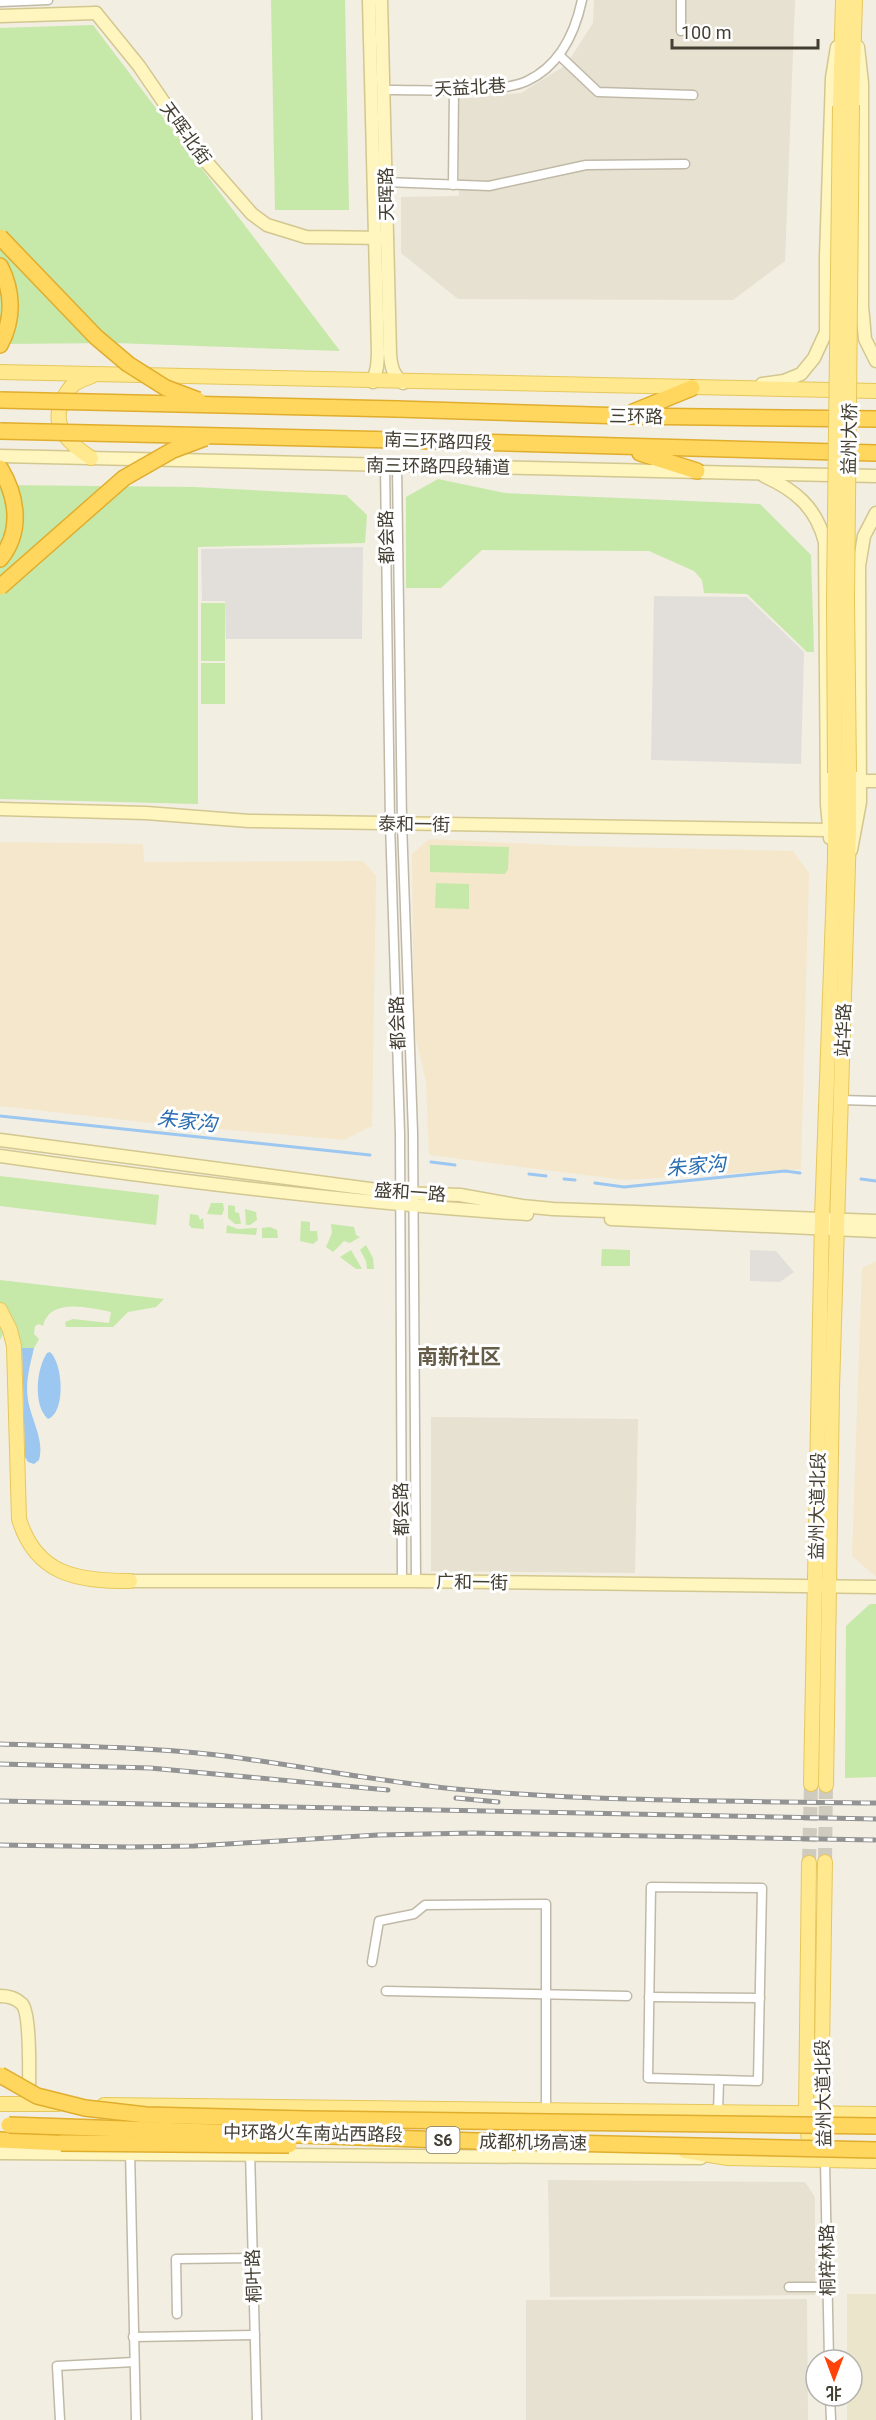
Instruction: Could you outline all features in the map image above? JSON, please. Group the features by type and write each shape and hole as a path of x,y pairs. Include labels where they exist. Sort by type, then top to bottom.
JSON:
{"highway":[{"path":"0,237 96,338 128,364 166,388 209,405"},
{"path":"0,266 6,277 11,298 8,327 0,345"},
{"path":"625,416 692,388"},
{"name":"南三环路四段","path":"0,400 397,409"},
{"name":"三环路","path":"397,409 625,416 876,419"},
{"name":"南三环路四段","path":"0,431 876,453"},
{"path":"0,587 124,478 173,450 211,436"},
{"path":"622,447 697,471"},
{"path":"0,468 13,495 16,514 13,536 0,559"},
{"name":"成都机场高速","path":"0,2075 37,2096 85,2108 146,2115 876,2126"},
{"name":"成都机场高速","path":"3,2127 876,2150"},
{"path":"0,2140 61,2143 308,2145 476,2141"}],"main road":[{"path":"843,0 849,20"},
{"path":"849,20 855,0"},
{"name":"益州大桥","path":"848,775 834,599 849,20"},
{"path":"0,372 404,383 845,389 876,392"},
{"path":"91,458 74,447 65,437 59,422 60,409 66,394 74,385 94,375"},
{"path":"841,859 848,775"},
{"name":"站华路","path":"830,1223 841,859 849,831 848,775"},
{"name":"站华路","path":"830,1223 841,1100 841,859"},
{"name":"益州大道北段","path":"811,1784 822,1586 830,1223"},
{"path":"0,1310 10,1330 14,1346 19,1519 28,1542 43,1561 69,1575 94,1580 130,1581"},
{"name":"益州大道北段","path":"822,1586 826,1785"},
{"name":"益州大道北段","path":"825,1862 822,2113 825,2161"},
{"name":"益州大道北段","path":"809,1863 806,2113 810,2151 825,2161"},
{"name":"中环路火车南站西路段","path":"0,2104 876,2114"},
{"name":"中环路火车南站西路段","path":"3,2127 604,2138 728,2158 876,2161"}],"street":[{"path":"0,2 48,0"},
{"path":"0,16 96,13 95,0"},
{"name":"天晖路","path":"369,0 391,367 396,377 404,383"},
{"name":"天晖路","path":"373,382 378,354 386,182 381,0"},
{"name":"天益北巷","path":"384,90 493,89 526,81 554,62 559,55 573,34 582,0"},
{"path":"681,0 681,31"},
{"name":"天晖北街","path":"96,13 139,66 197,151 252,214 267,225 306,237 382,238"},
{"path":"849,20 862,82 862,306 865,339 876,361"},
{"path":"692,388 784,381 801,374 821,346 826,332 832,78 849,20"},
{"path":"559,55 598,92 693,94"},
{"path":"453,185 454,89"},
{"path":"386,182 489,186 586,165 685,164"},
{"name":"南三环路四段辅道","path":"0,456 876,476"},
{"name":"都会路","path":"391,466 400,1134 402,1581"},
{"path":"757,473 796,493 817,520 825,542 826,804 829,830 841,859"},
{"path":"841,859 858,820 848,775 859,566 868,526 876,513"},
{"path":"825,542 829,532 843,528 851,530 861,549"},
{"path":"848,775 876,781"},
{"name":"泰和一街","path":"0,809 146,813 249,821 829,830"},
{"name":"都会路","path":"396,823 413,1201 416,1581"},
{"path":"841,1100 876,1101"},
{"name":"盛和一路","path":"0,1140 399,1200"},
{"name":"盛和一路","path":"0,1156 129,1174 346,1198 413,1201 460,1195 553,1209 830,1223"},
{"path":"830,1223 876,1221"},
{"path":"830,1223 876,1231"},
{"name":"广和一街","path":"130,1581 416,1581 876,1587"},
{"path":"651,1887 762,1888 760,1998 758,2081 648,2078 651,1887"},
{"path":"372,1962 379,1921 414,1914 425,1905 546,1904 546,2110"},
{"path":"386,1991 627,1996"},
{"path":"0,1996 9,1996 23,2004 27,2019 30,2104"},
{"path":"649,1997 760,1998"},
{"path":"718,2080 718,2112"},
{"path":"131,2129 136,2420"},
{"name":"桐叶路","path":"249,2132 257,2420"},
{"path":"0,2153 250,2157 728,2158"},
{"name":"桐梓林路","path":"825,2161 829,2348"},
{"path":"177,2314 176,2259 253,2258"},
{"path":"789,2287 828,2287"},
{"path":"133,2337 255,2335"},
{"path":"60,2420 57,2366 134,2362"}],"shaded area":[{"path":"594,0 795,0 785,261 733,300 458,299 401,253 401,197 459,196 458,99 521,93 566,65 593,23"},
{"path":"363,547 362,639 226,639 225,601 202,601 201,549"},
{"path":"654,596 747,597 804,652 801,764 651,760"},
{"path":"429,839 575,846 793,851 809,873 801,1169 624,1180 429,1155 426,1081 414,1032 412,854"},
{"path":"0,842 143,844 144,862 363,861 376,876 372,1126 344,1140 152,1123 0,1106"},
{"path":"750,1250 776,1251 794,1272 780,1282 750,1281"},
{"path":"876,1261 876,1577 852,1556 862,1268"},
{"path":"431,1417 638,1419 635,1573 431,1571"},
{"path":"548,2180 805,2182 815,2197 815,2295 550,2297"},
{"path":"847,2294 876,2294 876,2420 847,2420 847,2408 864,2408 864,2348 847,2348"},
{"path":"807,2299 804,2408 808,2408 808,2420 526,2420 526,2300"}],"green space":[{"path":"271,0 345,0 349,210 275,210"},
{"path":"93,25 340,351 115,343 0,344 0,28"},
{"path":"438,479 505,493 760,504 811,555 814,652 807,652 747,594 704,593 702,580 694,571 649,551 482,550 441,588 406,588 406,497"},
{"path":"0,485 194,487 346,495 367,515 365,543 198,547 198,804 0,799"},
{"path":"201,603 225,603 225,661 201,661"},
{"path":"201,663 225,663 225,704 201,704"},
{"path":"430,845 509,847 508,869 505,874 430,872"},
{"path":"436,883 469,884 469,909 435,908"},
{"path":"0,1176 159,1195 156,1225 0,1206"},
{"path":"211,1203 223,1203 222,1215 207,1214"},
{"path":"228,1205 235,1206 235,1212 239,1213 241,1224 235,1224 228,1218"},
{"path":"245,1209 256,1212 257,1220 250,1225 246,1225"},
{"path":"190,1214 198,1215 200,1220 203,1218 204,1229 192,1228 189,1225"},
{"path":"301,1221 310,1222 310,1231 317,1231 318,1240 313,1244 300,1241"},
{"path":"331,1224 354,1227 356,1235 360,1237 350,1243 344,1241 333,1252 326,1247 332,1233"},
{"path":"227,1225 238,1229 257,1228 256,1235 226,1233"},
{"path":"270,1227 277,1230 278,1238 262,1238 262,1228"},
{"path":"366,1245 373,1258 374,1269 367,1269 366,1261 360,1250"},
{"path":"602,1249 630,1250 630,1266 601,1266"},
{"path":"351,1250 362,1269 356,1269 340,1257"},
{"path":"0,1280 164,1299 156,1307 128,1312 113,1327 66,1327 65,1322 73,1319 109,1323 111,1312 82,1307 53,1311 43,1326 39,1324 35,1326 34,1334 39,1339 34,1348 19,1348 9,1323 0,1340"},
{"path":"870,1604 876,1604 876,1777 845,1778 846,1626"}],"water":[{"path":"22,1348 34,1348 27,1386 28,1400 40,1445 39,1460 34,1464 28,1462 25,1457"},
{"path":"50,1352 58,1366 61,1387 58,1407 54,1415 48,1419 40,1405 38,1387 40,1368 47,1353"}],"waterway":[{"name":"朱家沟","path":"0,1116 370,1155"},
{"name":"朱家沟","path":"431,1162 455,1165"},
{"name":"朱家沟","path":"595,1183 624,1187 785,1171 800,1173"},
{"name":"朱家沟","path":"529,1174 546,1176"},
{"name":"朱家沟","path":"564,1179 575,1180"},
{"name":"朱家沟","path":"861,1179 876,1181"}],"tunnel":[{"path":"809,1863 811,1784"},
{"path":"825,1862 826,1785"}],"railway":[{"path":"0,1744 190,1752 425,1786 508,1793 666,1800 876,1803"},
{"path":"0,1764 150,1768 388,1790"},
{"path":"456,1798 498,1802"},
{"path":"0,1801 876,1819"},
{"path":"0,1845 194,1846 378,1835 473,1833 876,1840"}],"district":[{"name":"南新社区","path":"459,1357"}]}
